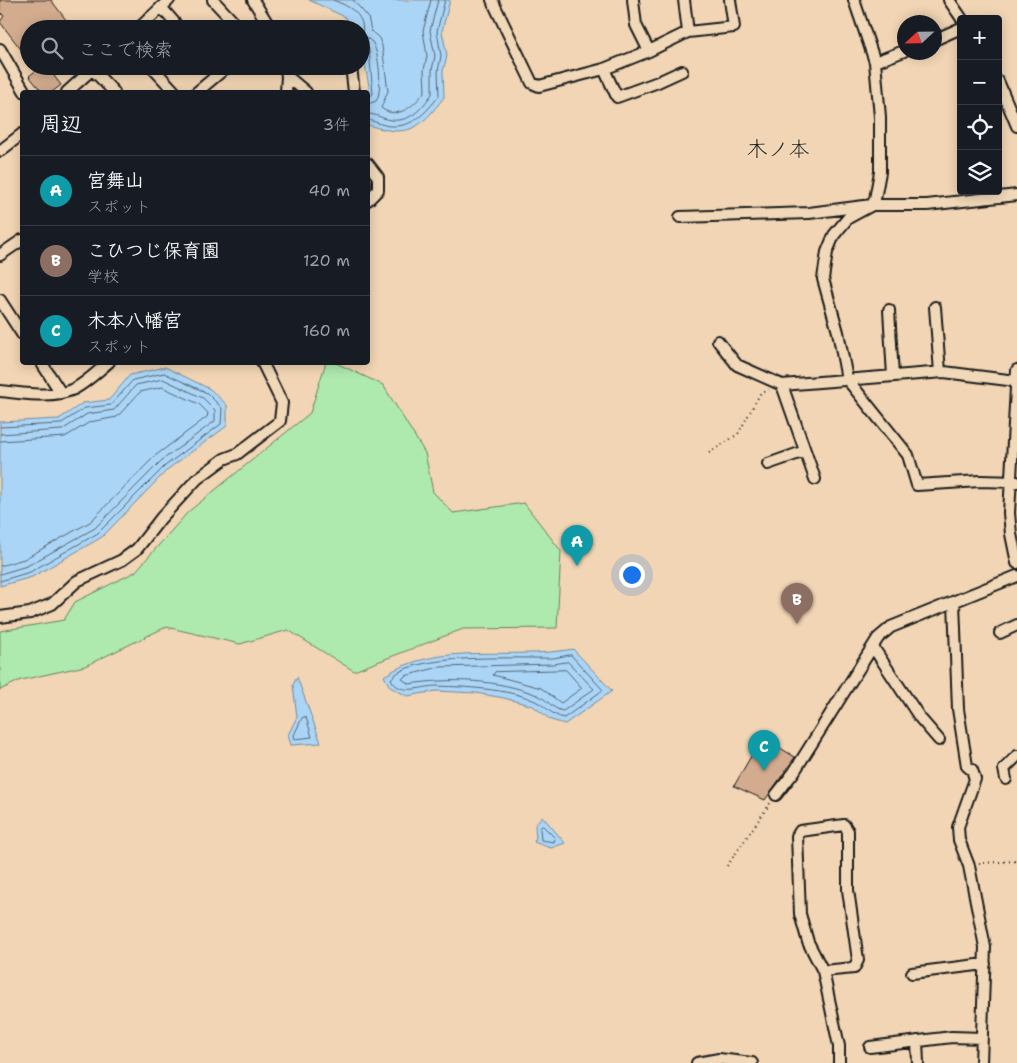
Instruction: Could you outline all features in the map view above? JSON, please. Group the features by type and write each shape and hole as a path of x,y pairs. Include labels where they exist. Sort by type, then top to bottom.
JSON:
{"street":[{"path":"148,20 169,0"},
{"path":"213,0 232,20"},
{"path":"253,0 265,20"},
{"path":"492,0 532,83 539,86 604,69 649,51 688,32 734,27 730,0"},
{"path":"633,0 636,25 649,51"},
{"path":"684,0 688,32"},
{"path":"854,0 875,62 880,117 880,172 876,199 872,204 848,218 834,235 827,252 824,279 838,332 847,379 908,455 917,486 980,481 1013,482"},
{"path":"949,0 959,15"},
{"path":"161,8 172,20"},
{"path":"942,36 957,30"},
{"path":"0,49 24,90"},
{"path":"875,62 897,54"},
{"path":"604,69 617,97 682,71"},
{"path":"69,90 86,75"},
{"path":"100,75 112,90"},
{"path":"159,75 173,90"},
{"path":"198,90 211,75"},
{"path":"286,75 286,90"},
{"path":"290,75 304,90"},
{"path":"352,75 354,90"},
{"path":"1002,90 1017,126"},
{"path":"0,151 20,136"},
{"path":"370,167 378,177 378,190 370,198"},
{"path":"680,217 809,213 872,204 927,205 1017,195"},
{"path":"0,255 20,241"},
{"path":"0,300 20,331"},
{"path":"935,308 940,372"},
{"path":"889,310 893,376"},
{"path":"718,341 737,365 782,385 940,372 1016,381"},
{"path":"43,365 61,393"},
{"path":"0,391 46,395 61,393 76,388 105,365"},
{"path":"0,617 30,613 52,604 77,581 122,560 137,549 160,518 197,479 224,459 237,454 280,421 282,403 263,365"},
{"path":"1017,370 1010,534 1017,563"},
{"path":"782,385 815,479"},
{"path":"768,464 805,451"},
{"path":"776,795 794,772 878,638 891,627 1017,576"},
{"path":"954,602 958,709 967,766 972,770 975,779 958,827 961,846 969,866 985,947 981,1063"},
{"path":"1000,633 1017,625"},
{"path":"873,647 920,718 939,740"},
{"path":"1006,779 1004,769 1017,756"},
{"path":"823,972 854,968 858,960 848,890 848,831 844,825 800,831 797,836 800,914 808,942 823,972 839,1046 839,1063"},
{"path":"912,973 985,964"},
{"path":"870,1047 952,1037 982,1038"},
{"path":"917,1041 918,1063"},
{"path":"697,1063 719,1061 752,1063"}],"path":[{"path":"709,453 738,434 760,394 782,385"},
{"path":"727,866 776,795"},
{"path":"969,866 1000,861 1017,861"}],"green space":[{"path":"325,365 340,365 383,385 425,453 433,492 453,513 524,503 561,551 557,628 463,629 354,671 288,630 240,644 166,627 85,666 21,680 0,690 0,631 64,620 75,602 135,572 188,512 310,413"}],"water":[{"path":"309,0 450,0 442,31 447,56 443,71 444,97 420,124 403,131 370,126 370,90 367,75 370,75 370,20 347,20 345,17"},
{"path":"165,367 210,389 227,405 227,426 168,469 102,537 32,577 0,586 0,422 59,419 83,403 109,400 130,375"},
{"path":"573,649 612,691 565,724 551,720 533,706 476,693 436,691 407,696 390,687 384,676 406,665 428,658 452,655 549,652"},
{"path":"297,677 321,743 291,745 288,735 297,717 293,685"},
{"path":"542,816 565,843 551,848 534,842 536,837 535,825"}],"building":[{"path":"0,0 51,0 66,20 20,20 20,48 0,22 4,16 0,12"},
{"path":"55,75 54,76 61,85 55,90 40,90 29,76"},
{"path":"762,737 795,757 765,800 734,786"}],"place":[{"name":"宮舞山","path":"577,566"},
{"name":"こひつじ保育園","path":"797,624"},
{"name":"木本八幡宮","path":"764,771"}],"district":[{"name":"木ノ本","path":"778,149"}]}
